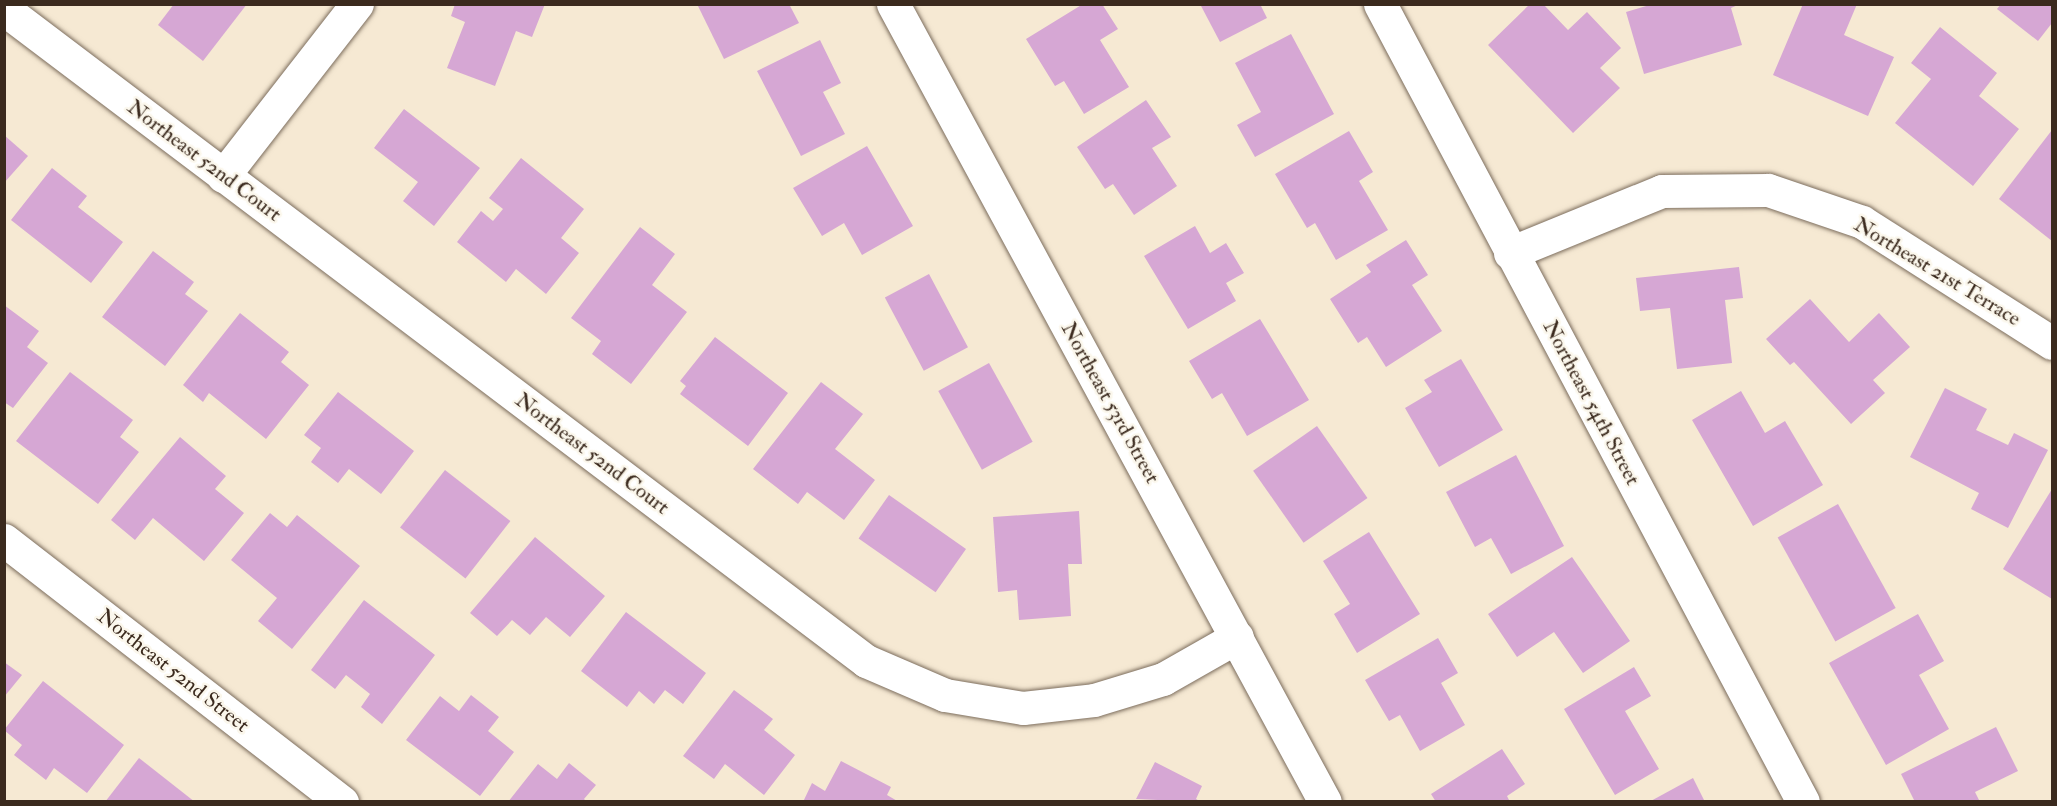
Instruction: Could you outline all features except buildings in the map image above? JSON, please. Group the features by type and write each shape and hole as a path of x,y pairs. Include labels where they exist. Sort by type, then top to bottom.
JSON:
{"street":[{"path":"223,176 357,4"},
{"name":"Northeast 53rd Street","path":"893,4 1325,801"},
{"name":"Northeast 54th Street","path":"1380,4 1510,253 1803,801"},
{"name":"Northeast 52nd Court","path":"4,9 866,661 945,695 1023,708 1094,700 1163,679 1237,637"},
{"name":"Northeast 21st Terrace","path":"1510,253 1662,191 1768,190 1862,222 2052,343"},
{"name":"Northeast 52nd Street","path":"4,540 342,801"}]}
